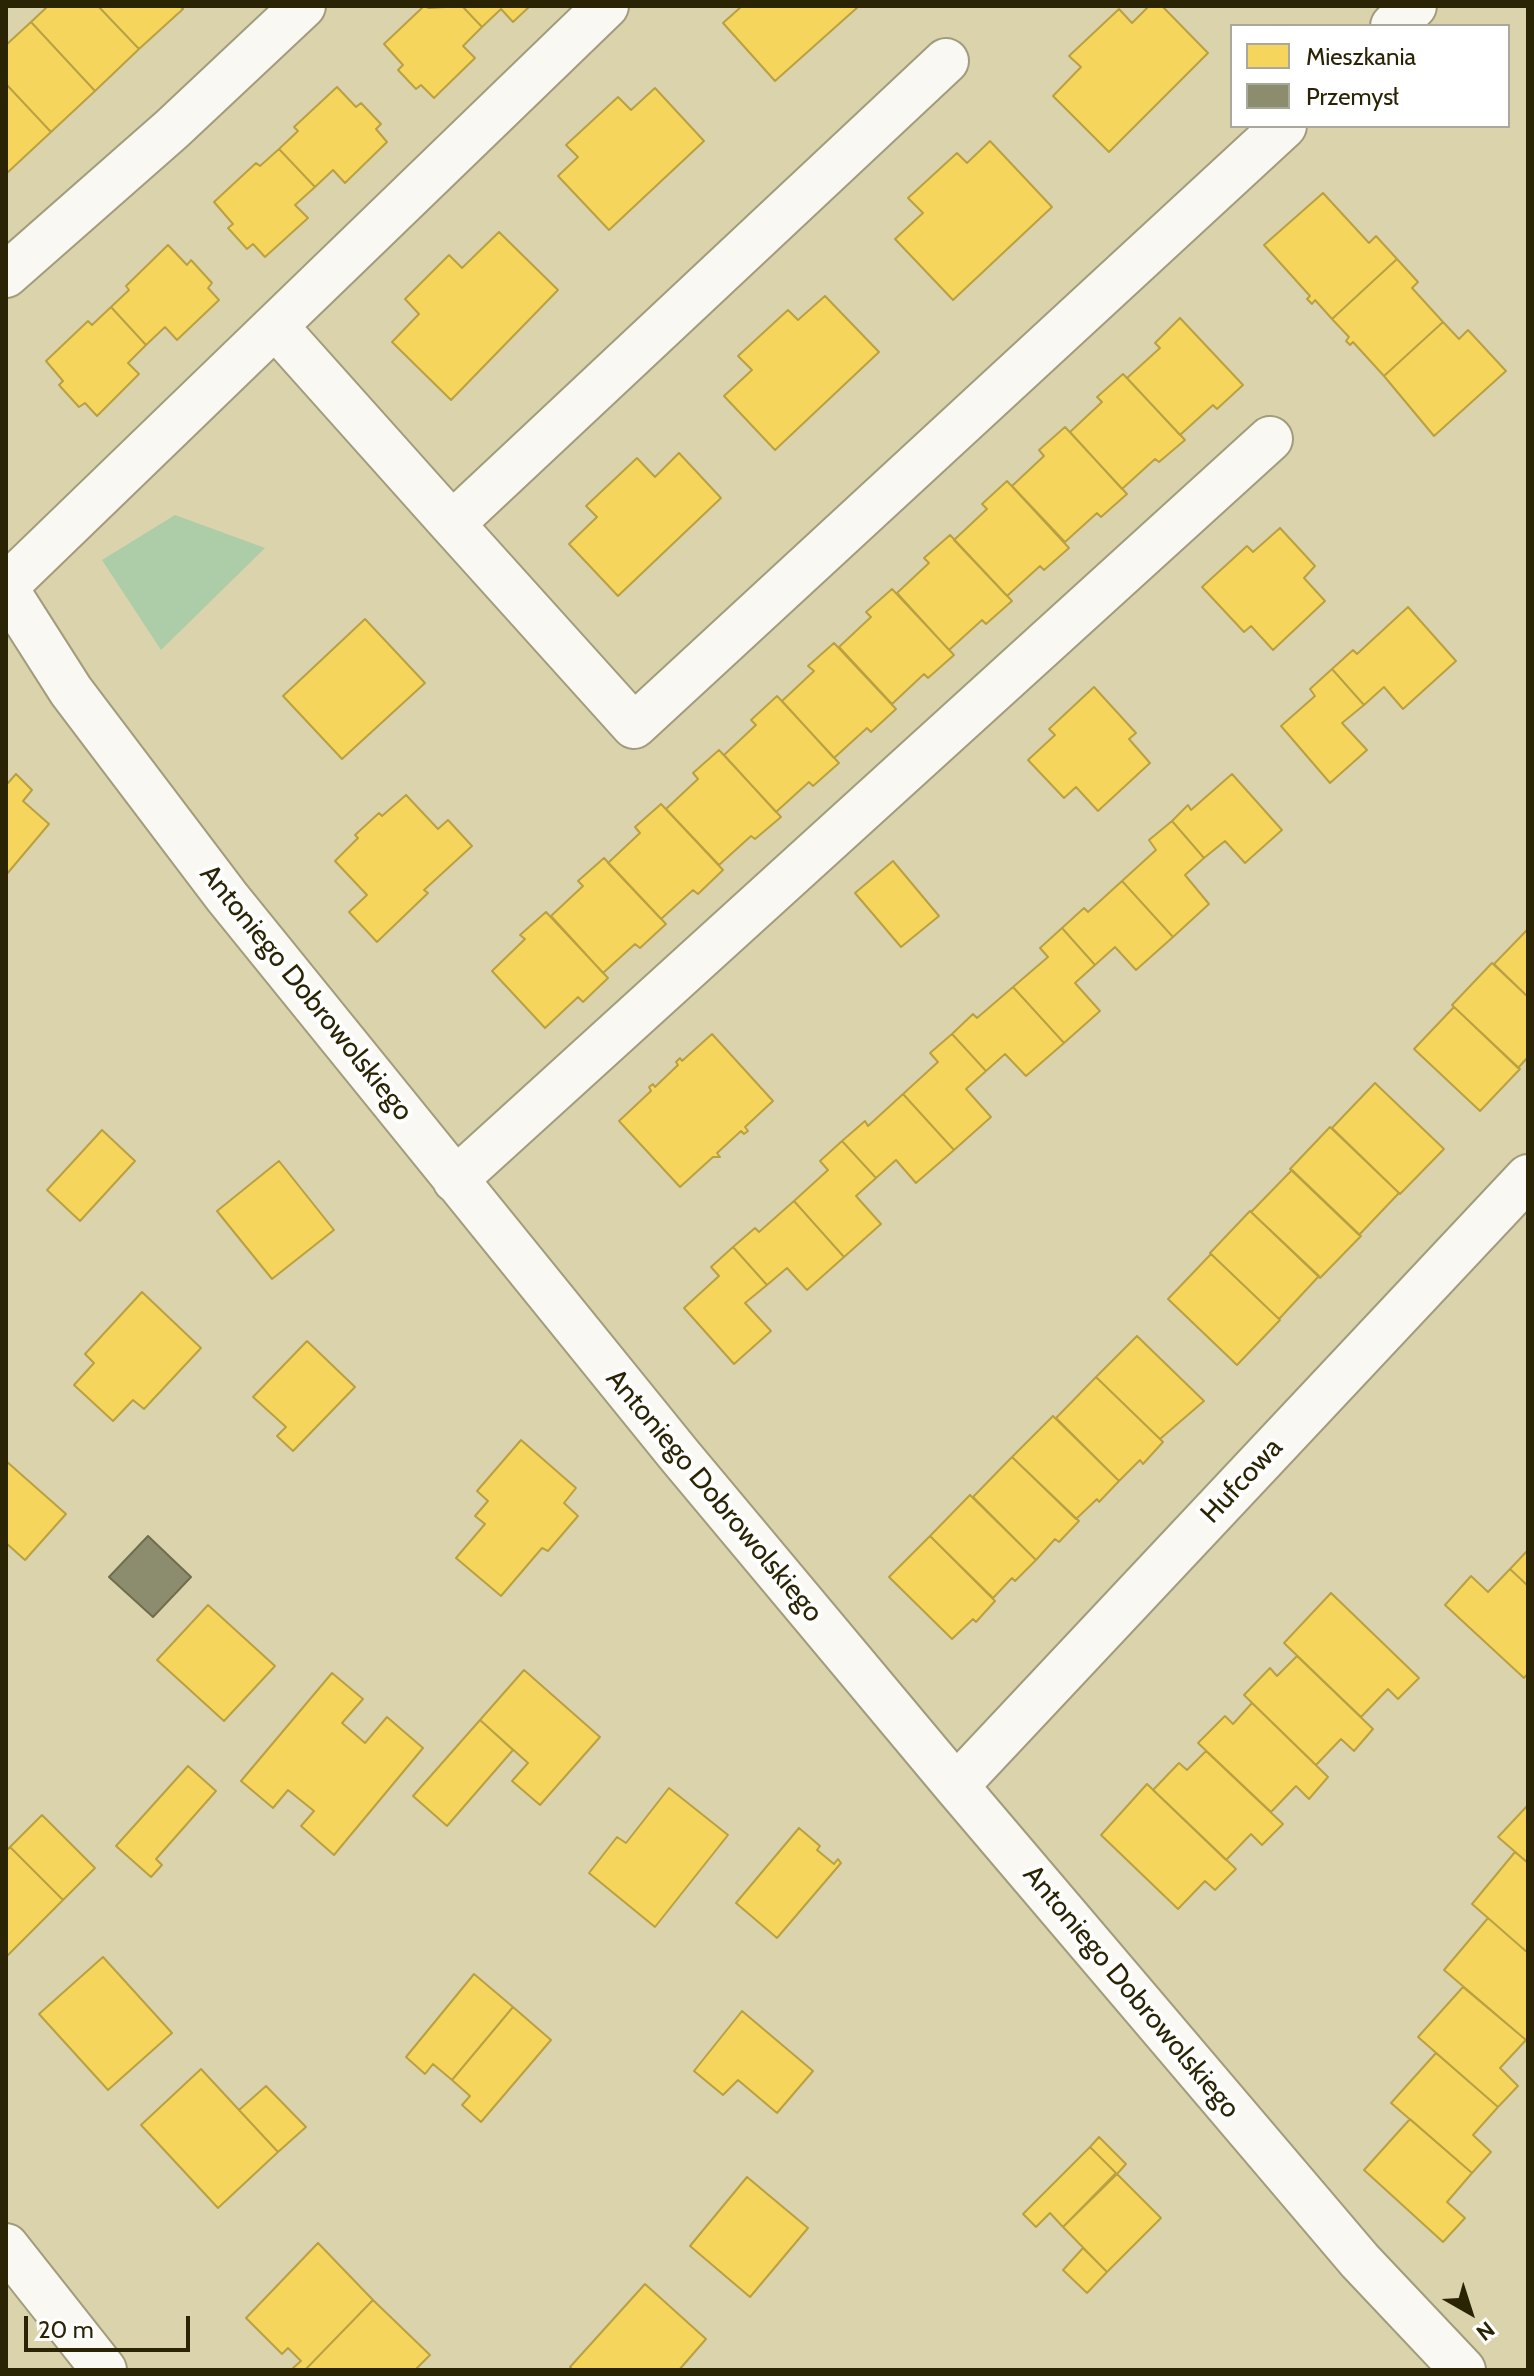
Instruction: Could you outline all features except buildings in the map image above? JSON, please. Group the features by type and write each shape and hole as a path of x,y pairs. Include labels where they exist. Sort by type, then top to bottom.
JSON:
{"street":[{"path":"6,275 172,129 303,6"},
{"path":"6,588 606,6"},
{"path":"1395,24 1414,6"},
{"path":"452,524 946,61"},
{"path":"275,326 634,726 1282,128"},
{"path":"455,1180 1270,439"},
{"name":"Antoniego Dobrowolskiego","path":"6,588 71,691 209,873 690,1469 1360,2261 1463,2370"},
{"name":"Hufcowa","path":"956,1786 1528,1177"},
{"path":"6,2246 104,2370"}],"green space":[{"path":"175,515 265,548 161,650 102,560"}]}
